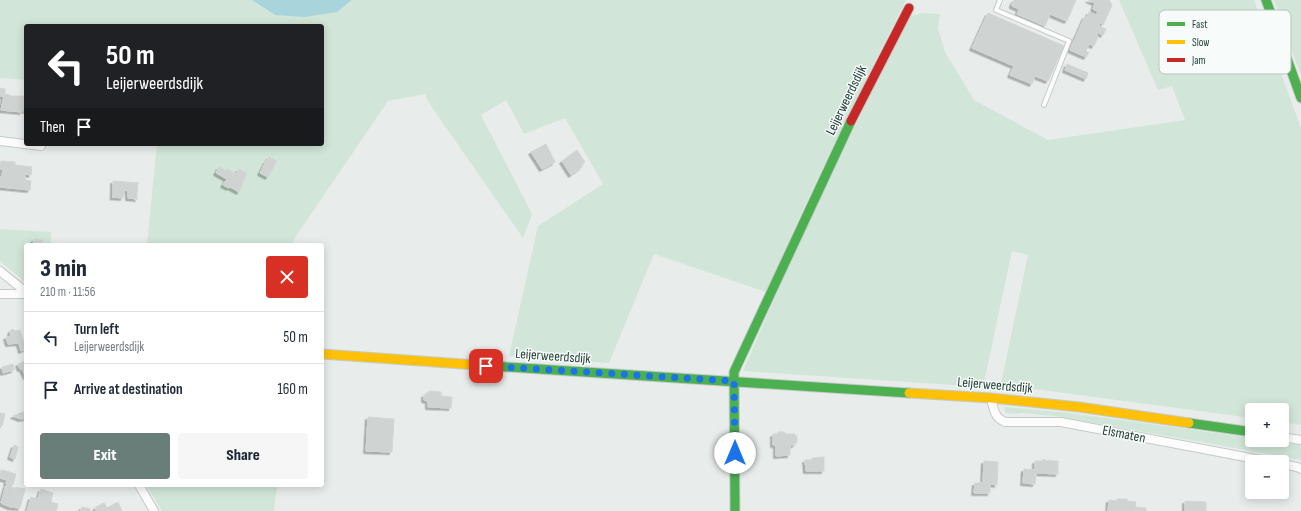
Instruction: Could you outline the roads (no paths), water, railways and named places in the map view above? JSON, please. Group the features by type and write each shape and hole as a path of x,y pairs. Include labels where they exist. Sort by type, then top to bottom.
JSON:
{"street":[{"path":"1266,0 1270,10"},
{"name":"Leijerweerdsdijk","path":"734,381 734,372 771,290 859,104 909,8"},
{"path":"1291,70 1301,98"},
{"path":"0,141 24,144"},
{"path":"0,271 24,291"},
{"path":"0,294 24,293"},
{"name":"Leijerweerdsdijk","path":"324,354 991,398 1079,407 1245,431"},
{"path":"734,381 735,511"},
{"name":"Elsmaten","path":"991,398 998,419 1005,422 1061,422 1245,457"},
{"path":"1289,438 1301,440"},
{"path":"1289,465 1301,469"},
{"path":"140,487 154,511"}],"lane":[{"path":"1000,0 996,10 1069,41 1044,105"}],"water":[{"path":"252,0 352,0 337,12 305,17 275,15"}]}
